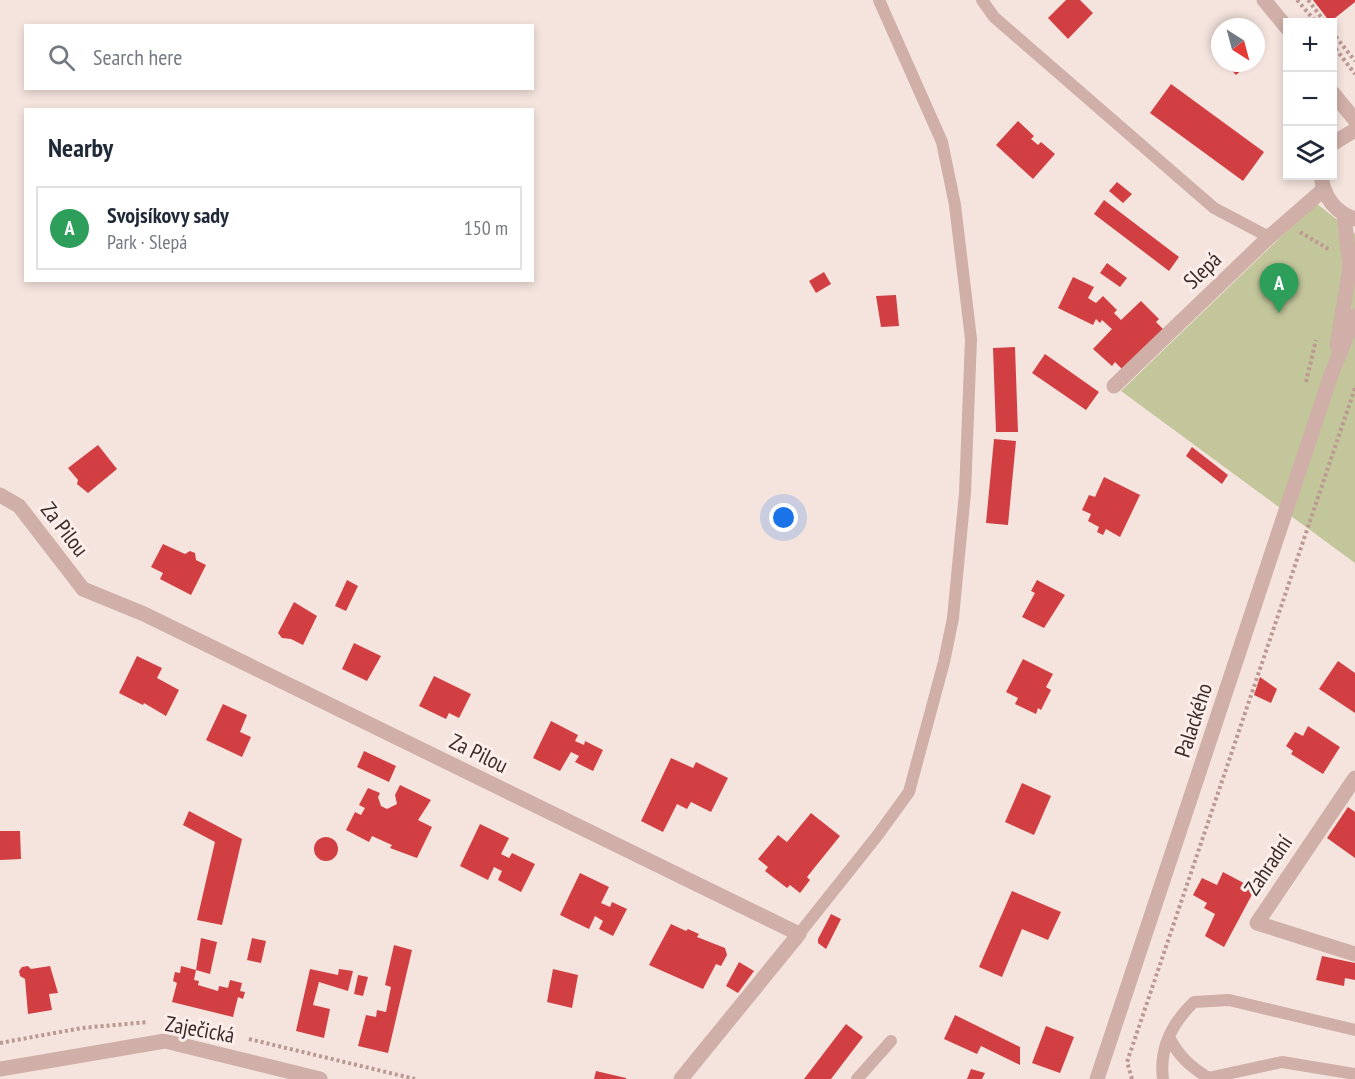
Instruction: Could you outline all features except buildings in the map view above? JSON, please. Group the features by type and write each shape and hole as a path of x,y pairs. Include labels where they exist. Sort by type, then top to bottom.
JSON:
{"street":[{"path":"1264,0 1283,24"},
{"path":"1337,98 1355,120"},
{"path":"1337,141 1355,130"},
{"path":"1322,183 1330,203 1349,217"},
{"name":"Slepá","path":"1114,386 1285,223 1322,183"},
{"name":"Palackého","path":"1331,375 1349,279 1349,217"},
{"name":"Palackého","path":"1097,1079 1331,375 1355,316"},
{"name":"Za Pilou","path":"0,495 19,506 83,589 144,614 799,934"},
{"name":"Zahradní","path":"1355,778 1257,922 1355,954"},
{"path":"681,1079 799,934"},
{"name":"Zaječická","path":"0,1069 165,1041 320,1079"}],"lane":[{"path":"799,934 909,792 944,662 953,618 965,493 971,339 955,205 942,142 879,0"},
{"path":"982,0 994,17 1214,208 1269,237"},
{"path":"1163,1079 1163,1049 1178,1018 1194,1002 1229,1000 1355,1030"},
{"path":"1169,1037 1178,1054 1191,1067 1209,1078 1282,1062 1355,1074"},
{"path":"857,1079 891,1041"}],"path":[{"path":"1297,0 1313,18"},
{"path":"1308,0 1322,18"},
{"path":"1337,38 1355,61"},
{"path":"1337,51 1355,74"},
{"path":"1285,223 1338,257 1348,257"},
{"path":"1132,1079 1127,1062 1355,388"}],"green space":[{"path":"1316,203 1355,234 1355,563 1121,391"}],"place":[{"name":"Svojsíkovy sady","path":"1279,313"}]}
